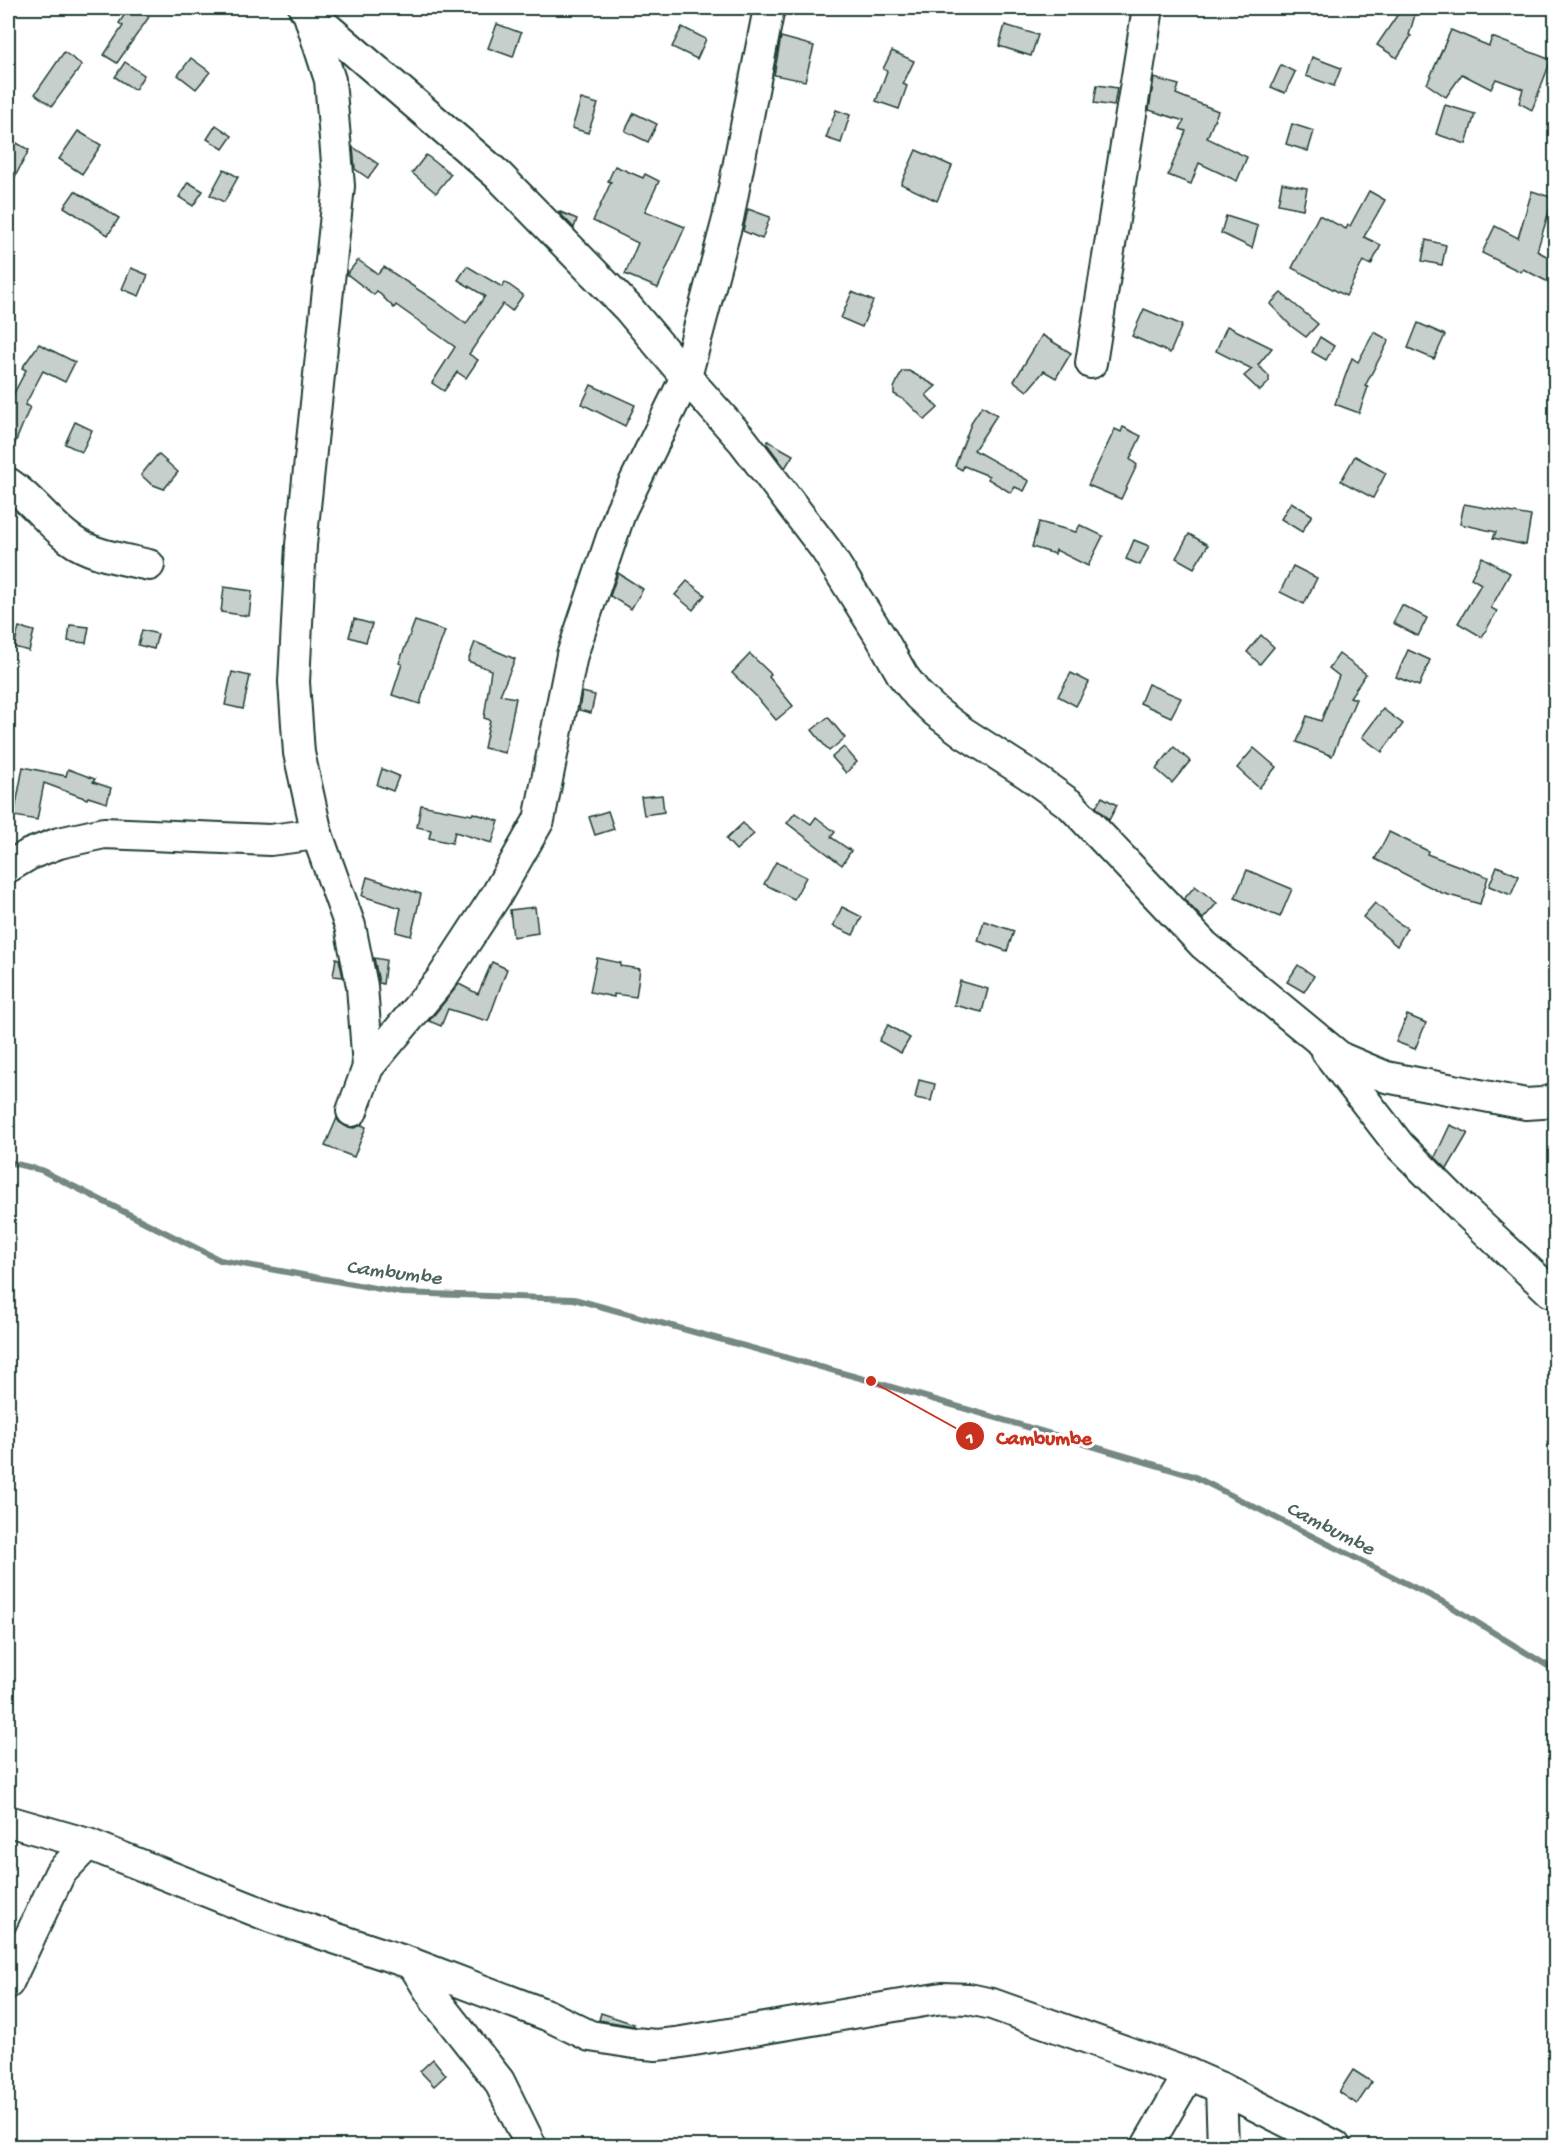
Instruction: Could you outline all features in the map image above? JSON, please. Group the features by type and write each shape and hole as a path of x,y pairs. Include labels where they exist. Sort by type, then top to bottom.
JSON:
{"street":[{"path":"352,1111 368,1067 440,981 497,894 539,820 572,655 579,632 621,510 686,377 728,219 769,8"},
{"path":"1091,363 1148,8"},
{"path":"306,9 498,175 628,308 743,441 826,550 903,675 918,695 964,733 1071,805 1204,945 1341,1058 1386,1077 1526,1104 1556,1099"},
{"path":"306,9 330,80 339,186 301,545 294,682 299,753 317,834 350,927 362,986 368,1067"},
{"path":"8,483 72,541 101,554 149,565"},
{"path":"8,867 30,854 59,843 104,833 270,840 317,834"},
{"path":"1318,1040 1399,1145 1464,1210 1551,1292 1556,1293"},
{"path":"8,1821 88,1844 274,1918 413,1964 547,2016 590,2036 634,2043 676,2043 942,1998 969,1999 992,2004 1189,2074 1335,2146"},
{"path":"8,1983 60,1873 88,1844"},
{"path":"413,1964 436,2001 499,2081 531,2146"},
{"path":"1147,2146 1189,2074"},
{"path":"1221,2088 1223,2146"}],"building":[{"path":"129,8 135,8 149,17 117,63 104,55 123,26 119,23"},
{"path":"1402,8 1417,8 1409,35 1411,36 1397,58 1377,45"},
{"path":"497,24 521,33 513,57 488,48"},
{"path":"1005,25 1038,35 1031,56 999,46"},
{"path":"682,27 706,39 697,59 672,47"},
{"path":"1451,30 1489,46 1492,37 1551,60 1532,110 1519,103 1523,89 1496,79 1491,89 1462,74 1446,97 1427,84"},
{"path":"781,37 814,46 805,81 774,75"},
{"path":"892,51 914,61 903,84 907,86 899,109 876,101 887,71 883,69"},
{"path":"64,52 82,65 52,106 35,94"},
{"path":"1312,57 1341,68 1334,86 1306,76"},
{"path":"191,58 210,72 196,89 178,75"},
{"path":"125,62 144,75 135,90 115,77"},
{"path":"1281,65 1295,72 1285,93 1271,87"},
{"path":"1154,78 1179,85 1176,94 1218,111 1207,138 1247,157 1237,181 1199,163 1191,184 1168,175 1186,131 1180,129 1184,121 1149,110"},
{"path":"1097,85 1117,88 1114,106 1094,103"},
{"path":"581,99 598,104 588,133 572,128"},
{"path":"1445,105 1475,114 1466,144 1436,134"},
{"path":"836,110 850,115 841,143 826,138"},
{"path":"634,113 657,124 648,142 625,131"},
{"path":"1292,124 1314,131 1308,151 1286,144"},
{"path":"216,125 232,136 223,149 207,139"},
{"path":"78,131 101,145 82,174 59,159"},
{"path":"15,142 29,150 8,190 8,157"},
{"path":"353,147 378,164 368,178 355,169"},
{"path":"916,150 952,166 937,201 901,184"},
{"path":"426,155 451,174 436,193 412,173"},
{"path":"615,166 643,178 645,174 659,181 645,211 685,227 658,288 625,274 638,243 593,221 611,182 608,181"},
{"path":"224,169 238,177 224,202 210,195"},
{"path":"188,182 203,191 193,206 179,197"},
{"path":"1282,183 1307,188 1303,209 1278,204"},
{"path":"75,191 119,218 108,235 64,207"},
{"path":"1369,191 1385,200 1364,237 1381,245 1371,265 1363,261 1346,296 1292,268 1319,215 1346,229 1348,225 1350,226"},
{"path":"1532,191 1553,198 1537,251 1556,261 1556,286 1523,269 1521,272 1482,253 1495,226 1518,238"},
{"path":"748,209 770,217 762,239 743,231"},
{"path":"558,211 577,219 574,228"},
{"path":"1226,216 1258,226 1252,248 1221,233"},
{"path":"1426,240 1446,245 1442,265 1422,261"},
{"path":"358,260 378,274 384,267 466,324 485,296 458,280 467,266 502,287 505,282 523,295 512,311 503,304 469,354 478,360 466,378 457,372 444,391 432,383 455,347 396,305 394,308 377,291 374,295 347,274"},
{"path":"131,268 148,275 139,296 122,289"},
{"path":"852,292 873,301 862,327 841,318"},
{"path":"1281,293 1318,324 1306,337 1291,326 1270,304"},
{"path":"1144,309 1182,325 1170,353 1132,336"},
{"path":"1418,323 1445,335 1434,359 1408,348"},
{"path":"1227,326 1272,348 1258,365 1269,376 1269,382 1260,391 1244,376 1252,369 1216,351"},
{"path":"1374,332 1389,340 1365,386 1368,387 1359,413 1335,404 1352,358 1358,362"},
{"path":"1042,335 1071,353 1056,378 1044,371 1027,391 1014,381"},
{"path":"1320,337 1334,346 1326,360 1312,352"},
{"path":"39,344 75,362 65,382 43,371 25,405 30,407 8,460 8,397 11,399 26,370 22,368"},
{"path":"902,371 909,371 936,386 926,395 938,408 925,420 906,401 894,394 894,388"},
{"path":"591,385 635,405 625,426 582,404"},
{"path":"982,406 997,415 974,450 1029,481 1024,491 1015,487 1011,493 988,479 989,476 964,466 962,470 955,466 972,421"},
{"path":"75,422 92,430 82,452 65,444"},
{"path":"1123,427 1141,436 1130,459 1137,465 1121,499 1088,485 1115,429 1121,432"},
{"path":"768,441 793,455 785,468 767,444"},
{"path":"158,454 178,472 164,489 151,484 141,475"},
{"path":"1355,456 1386,473 1373,498 1341,481"},
{"path":"1291,502 1312,515 1302,532 1281,519"},
{"path":"1464,504 1531,516 1526,545 1493,538 1496,532 1460,524"},
{"path":"1039,522 1076,532 1080,525 1103,536 1088,566 1056,550 1055,554 1032,547"},
{"path":"1189,534 1208,545 1194,568 1176,558"},
{"path":"1134,540 1149,546 1140,565 1126,559"},
{"path":"1482,557 1510,573 1491,608 1497,611 1482,637 1458,623 1481,584 1471,578"},
{"path":"1293,566 1317,578 1304,604 1280,592"},
{"path":"618,573 643,589 631,609 610,596"},
{"path":"687,581 705,595 693,610 675,595"},
{"path":"224,587 252,591 249,616 221,612"},
{"path":"1402,605 1427,618 1418,636 1393,623"},
{"path":"354,619 372,624 366,642 349,637"},
{"path":"415,621 445,631 420,704 392,695 402,664 399,663"},
{"path":"70,625 89,627 86,643 68,641"},
{"path":"19,627 34,631 29,651 14,647"},
{"path":"142,630 158,634 154,649 138,645"},
{"path":"1261,635 1274,647 1260,664 1247,652"},
{"path":"475,642 515,659 500,695 516,698 505,753 484,748 490,720 484,718 491,670 468,661"},
{"path":"1408,650 1430,660 1419,686 1396,677"},
{"path":"750,654 771,674 769,677 793,706 776,720 756,696 732,673"},
{"path":"1339,654 1366,674 1350,697 1356,699 1332,756 1297,742 1307,716 1321,721 1339,676 1329,668"},
{"path":"232,672 250,676 243,709 225,705"},
{"path":"1071,673 1089,682 1076,706 1058,696"},
{"path":"1148,684 1181,698 1171,717 1140,703"},
{"path":"582,692 595,695 591,713 579,710"},
{"path":"1383,709 1403,724 1382,752 1362,737"},
{"path":"828,717 845,738 829,751 812,730"},
{"path":"844,747 857,762 846,773 832,757"},
{"path":"1174,747 1190,761 1172,783 1156,769"},
{"path":"1254,748 1276,767 1259,788 1237,768"},
{"path":"23,767 66,776 68,769 95,779 93,782 111,788 107,803 88,797 87,799 44,783 37,820 14,816"},
{"path":"382,769 399,776 393,791 377,785"},
{"path":"662,795 664,812 644,815 641,797"},
{"path":"1102,797 1117,805 1109,820 1096,807"},
{"path":"421,805 472,815 473,813 499,821 492,843 455,832 452,843 429,838 431,830 417,827"},
{"path":"608,811 614,829 595,835 589,817"},
{"path":"795,813 811,824 816,817 835,832 831,837 851,851 842,865 787,823"},
{"path":"743,823 754,834 736,850 726,839"},
{"path":"1389,832 1428,851 1427,854 1488,877 1480,904 1442,893 1375,859"},
{"path":"776,862 806,877 794,899 764,884"},
{"path":"1497,866 1519,876 1511,895 1489,886"},
{"path":"1247,870 1292,889 1280,917 1235,898"},
{"path":"367,877 421,894 411,936 396,932 401,908 362,896"},
{"path":"1195,886 1217,903 1203,919 1184,899"},
{"path":"1375,903 1407,928 1397,946 1363,917"},
{"path":"535,907 538,933 513,937 510,910"},
{"path":"842,907 862,917 853,935 833,926"},
{"path":"984,921 1014,931 1007,951 978,941"},
{"path":"336,958 339,959 343,977 333,976"},
{"path":"374,958 386,960 383,984 379,983"},
{"path":"597,958 621,963 620,966 640,969 636,997 614,994 614,997 590,992"},
{"path":"492,962 507,969 488,1021 448,1009 441,1026 429,1021 459,984 478,994"},
{"path":"1298,965 1314,976 1304,992 1287,982"},
{"path":"960,981 988,989 982,1012 954,1005"},
{"path":"1407,1015 1426,1023 1415,1049 1396,1042"},
{"path":"888,1025 910,1038 901,1053 879,1041"},
{"path":"919,1080 935,1084 931,1101 915,1098"},
{"path":"337,1118 347,1127 354,1128 362,1125 366,1127 354,1157 325,1146"},
{"path":"1450,1125 1468,1133 1447,1169 1435,1157"},
{"path":"601,2013 634,2024 634,2026 599,2020"},
{"path":"433,2059 446,2075 434,2086 420,2071"},
{"path":"1353,2070 1372,2082 1357,2104 1339,2092"}],"waterway":[{"name":"Cambumbe","path":"8,1162 41,1170 220,1260 402,1293 574,1299 871,1381 1193,1476 1447,1604 1556,1671"}],"place":[{"name":"Cambumbe","path":"871,1381"}]}
